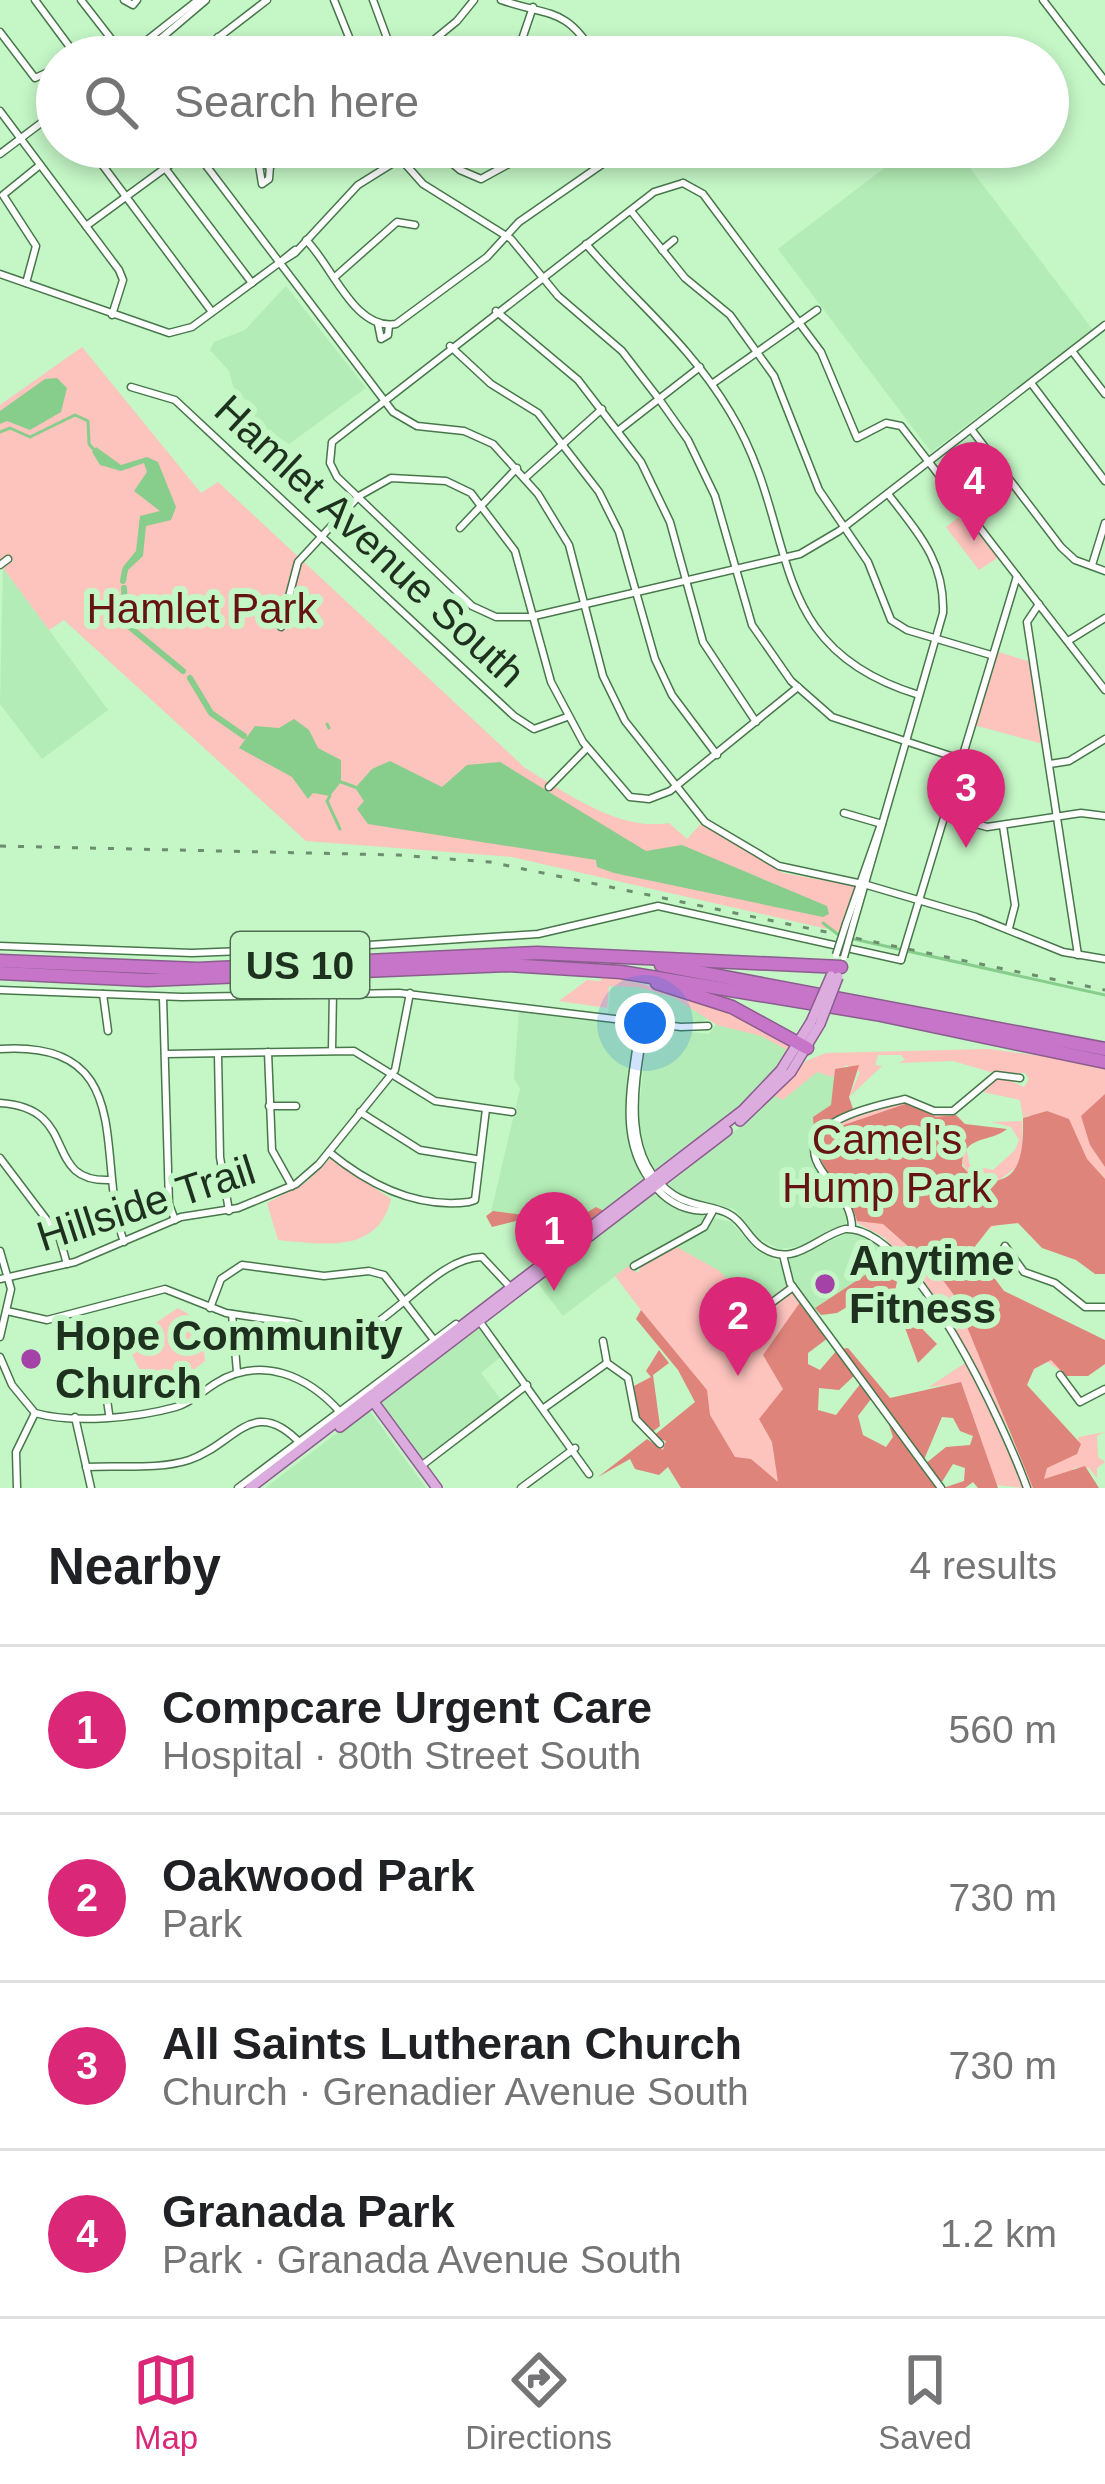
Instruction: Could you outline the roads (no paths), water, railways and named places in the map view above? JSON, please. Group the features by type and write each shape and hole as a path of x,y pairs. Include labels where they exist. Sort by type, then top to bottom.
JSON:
{"highway":[{"name":"US 10","path":"0,961 198,969 475,953 601,957 783,984 1105,1048"},
{"path":"601,957 837,966"},
{"path":"555,967 689,992 741,1011 803,1045"},
{"name":"US 10","path":"0,973 235,980 555,967 718,986 1105,1062"}],"main road":[{"path":"260,1488 748,1106 803,1045 837,966"},
{"path":"250,1488 301,1445 372,1399"},
{"path":"372,1399 437,1488"}],"street":[{"path":"35,0 59,36"},
{"path":"82,0 111,36"},
{"path":"124,0 133,5 137,0"},
{"path":"156,36 202,0"},
{"path":"219,36 268,0"},
{"path":"334,0 349,36"},
{"path":"373,0 386,36"},
{"path":"438,36 474,0"},
{"path":"501,0 572,22 582,36"},
{"path":"1043,0 1105,81"},
{"path":"523,36 532,7"},
{"path":"0,32 36,79"},
{"path":"0,113 36,159"},
{"path":"0,154 36,127"},
{"path":"26,283 36,246 3,195 36,167"},
{"path":"43,168 123,278 112,315"},
{"path":"104,168 212,312"},
{"path":"86,226 166,168 252,283"},
{"path":"209,168 382,399 407,422 493,444 525,478 569,545 612,696 674,788 706,822 779,866 864,884 1009,928 1078,955 1105,959"},
{"path":"259,168 262,184 269,179 270,168"},
{"path":"0,274 112,315 176,332 212,312 295,250 358,185 385,168"},
{"path":"409,168 439,196 506,235 558,296 622,351 659,399 706,474 763,646 797,687 832,717 960,759"},
{"path":"458,168 481,179 501,168"},
{"path":"306,240 363,315 388,326 411,315 487,257 506,235 601,168"},
{"path":"683,183 684,172"},
{"path":"860,450 831,371 800,322 704,194 683,183 664,186 542,276 337,436 329,452 331,465 357,497 472,606 496,617 534,616 786,560 888,494 1105,325"},
{"path":"632,211 685,278 730,315 758,352 790,408 819,490 868,562 891,620 991,656"},
{"path":"336,277 390,226 404,220 415,225"},
{"path":"662,250 674,240"},
{"path":"586,244 658,314 700,367 752,453 798,602 836,653 875,680 919,694"},
{"path":"711,384 817,310"},
{"path":"496,311 578,380 619,430 665,508 703,642 756,722"},
{"path":"378,324 381,338 388,335 388,326"},
{"path":"450,346 491,384 538,413 609,510 668,687 717,755"},
{"path":"1072,351 1105,394"},
{"path":"619,430 700,367"},
{"path":"1030,382 1105,481"},
{"name":"Hamlet Avenue South","path":"131,387 175,400 514,716 534,729 567,717"},
{"path":"525,478 602,409"},
{"path":"445,429 446,415"},
{"path":"859,439 886,423 896,424 1105,690"},
{"path":"971,429 1061,548 1105,571"},
{"path":"460,528 517,468"},
{"path":"281,627 298,562 357,497 391,478 446,481 472,493 515,551 567,717 587,748 630,796 649,799 674,788 797,687"},
{"path":"837,966 943,613 941,572 888,494"},
{"path":"1092,565 1105,523"},
{"path":"0,565 8,559"},
{"path":"0,946 192,953 323,948 538,934 658,906 901,960 1017,575"},
{"path":"1039,604 1027,622 1078,955"},
{"path":"1068,641 1105,618"},
{"path":"1050,764 1070,761 1105,739"},
{"path":"549,787 587,748"},
{"path":"844,813 882,824"},
{"path":"944,815 986,827 1105,816"},
{"path":"1003,826 1015,905 1009,928"},
{"path":"0,990 164,996 410,993 708,1026"},
{"path":"332,1050 333,991"},
{"name":"Hillside Trail","path":"4,1277 68,1264 175,1220 229,1210 292,1186 329,1152 392,1073 401,1058 410,993"},
{"path":"103,994 108,1031"},
{"path":"164,996 170,1204 175,1220"},
{"path":"613,1018 631,1025 638,1036"},
{"path":"642,1022 628,1133 655,1181 680,1206 714,1209 736,1218 760,1246 783,1255 802,1252 833,1233 852,1228 886,1243 950,1330 1004,1427 1027,1488"},
{"path":"642,1022 634,1127 640,1153 655,1181"},
{"path":"0,1049 40,1050 89,1079 109,1114 110,1180 124,1242"},
{"path":"166,1054 332,1050 365,1055 435,1101 512,1112"},
{"path":"268,1052 272,1150 292,1186"},
{"path":"218,1054 220,1157 229,1210"},
{"path":"852,1228 849,1208 815,1158 815,1141 824,1127 903,1099 934,1111 953,1112 996,1075 1020,1078"},
{"path":"0,1103 38,1111 52,1126 72,1168 88,1180 110,1180"},
{"path":"269,1106 296,1106"},
{"path":"329,1152 354,1173 396,1193 448,1203 475,1200 476,1159 487,1109"},
{"path":"360,1112 420,1150 476,1159"},
{"path":"0,1158 59,1236 68,1264"},
{"path":"634,1266 704,1227 714,1209"},
{"path":"0,1251 7,1311 0,1337"},
{"path":"783,1255 793,1287 941,1488"},
{"path":"7,1311 47,1320 165,1289 232,1314 293,1323 344,1344 454,1264 475,1256 488,1262 512,1290 434,1340 301,1445 238,1488"},
{"path":"1009,1256 1022,1271 1055,1283 1083,1306 1105,1307"},
{"path":"211,1308 221,1279 242,1265 324,1276 369,1270 389,1280 434,1340"},
{"path":"744,1311 763,1309 793,1287"},
{"path":"232,1314 237,1372"},
{"path":"477,1319 589,1474"},
{"path":"603,1341 607,1363"},
{"path":"0,1357 12,1385 35,1413 75,1417 178,1406 237,1372 274,1370 303,1380 340,1412"},
{"path":"544,1408 607,1363"},
{"path":"607,1363 618,1366 628,1379 636,1420 660,1444"},
{"path":"1060,1375 1080,1402 1105,1389"},
{"path":"104,1379 109,1414"},
{"path":"0,1394 12,1385"},
{"path":"421,1466 527,1385"},
{"path":"17,1488 15,1457 35,1413"},
{"path":"75,1417 91,1488"},
{"path":"86,1467 191,1460 257,1421 273,1422 301,1445"},
{"path":"521,1488 574,1448"},
{"path":"0,1458 15,1457"}],"waterway":[{"path":"0,432 10,428 30,437 75,415 88,421 89,444 96,452"},
{"path":"123,581 125,570"},
{"path":"124,588 126,624 183,671"},
{"path":"190,678 211,713 244,736"},
{"path":"327,724 329,728"},
{"path":"341,782 355,787"},
{"path":"330,796 327,801 340,829"},
{"path":"823,923 840,936"},
{"path":"849,938 1105,995"}],"railway":[{"path":"0,846 398,855 490,862 1105,990"}],"place":[{"name":"Granada Park","path":"974,541"},
{"name":"All Saints Lutheran Church","path":"966,848"},
{"name":"Anytime Fitness","path":"825,1284"},
{"name":"Compcare Urgent Care","path":"554,1291"},
{"name":"Hope Community Church","path":"31,1359"},
{"name":"Oakwood Park","path":"738,1376"}],"park label":[{"name":"Hamlet Park","path":"202,608"},
{"name":"Camel's Hump Park","path":"887,1163"}]}
